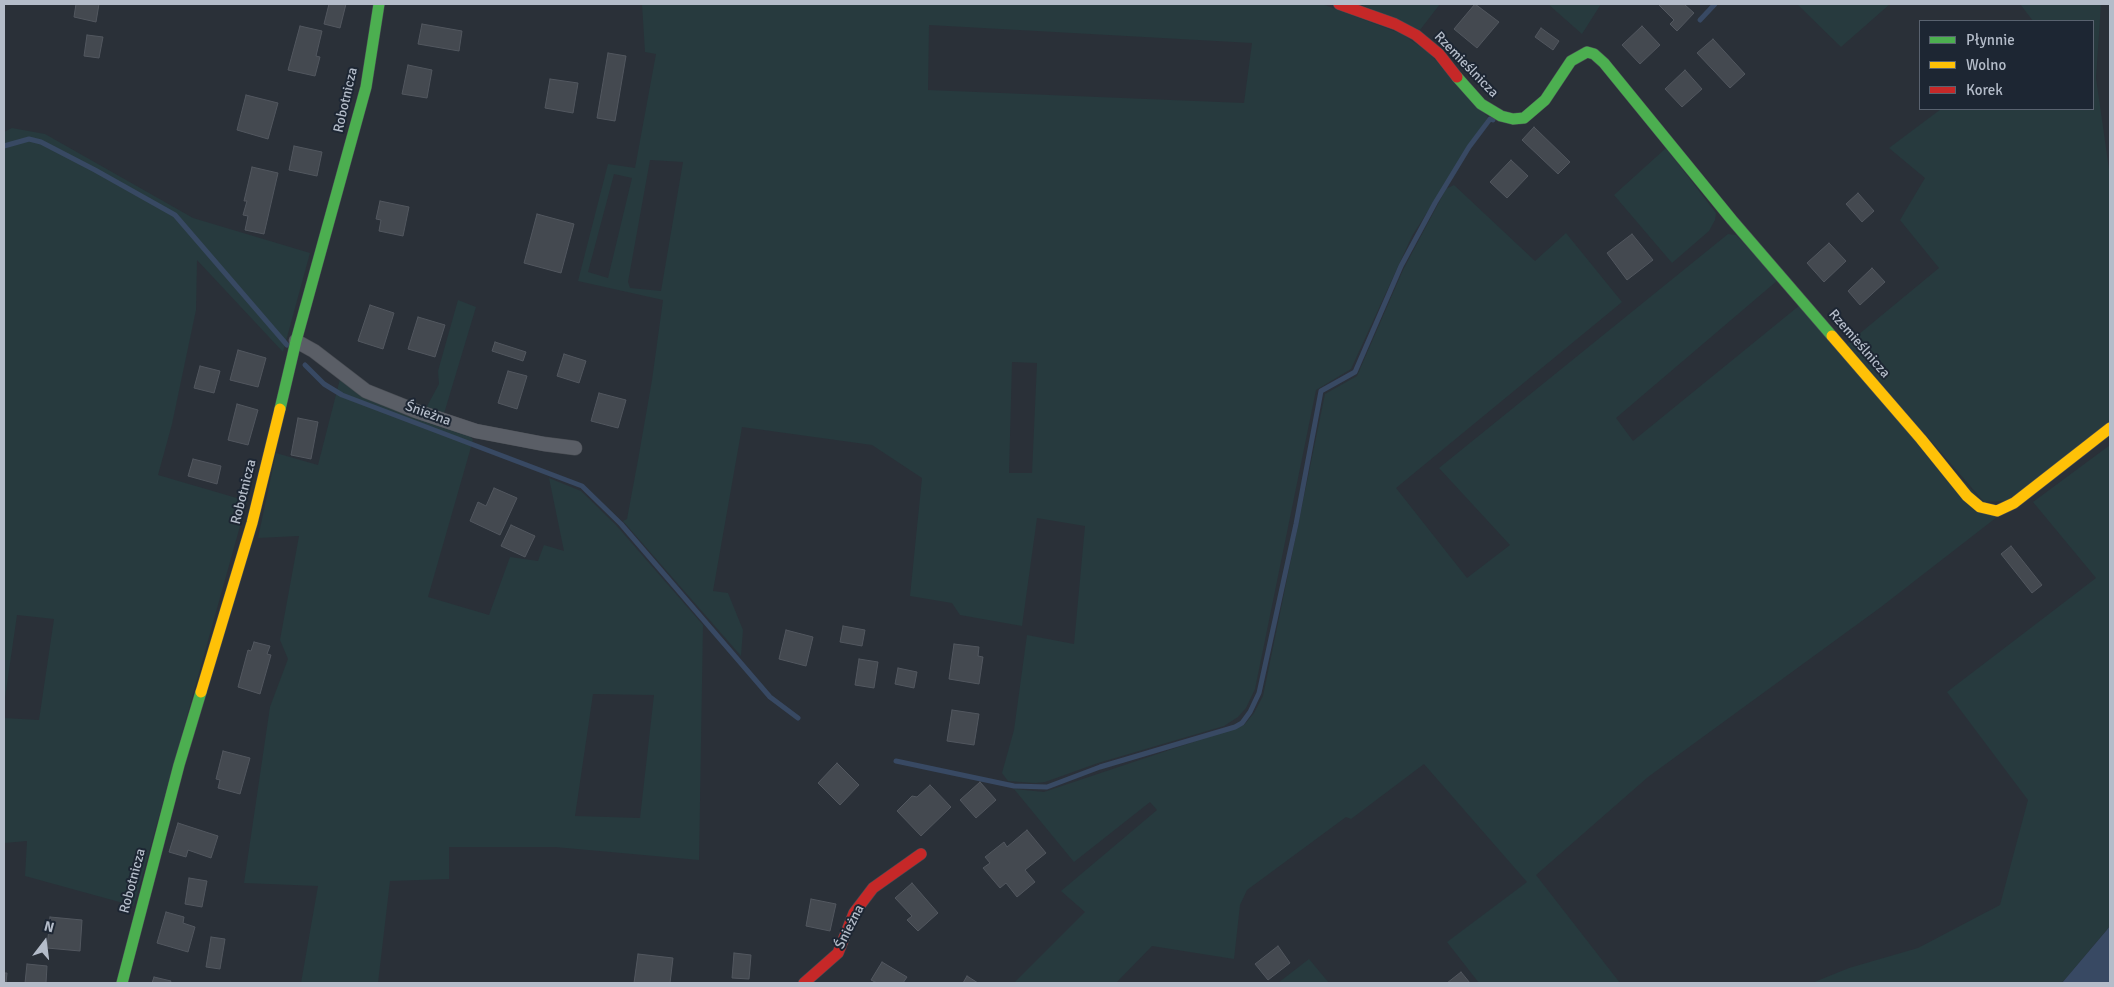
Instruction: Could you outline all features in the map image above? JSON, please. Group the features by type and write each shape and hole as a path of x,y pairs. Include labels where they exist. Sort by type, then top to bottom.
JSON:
{"street":[{"name":"Robotnicza","path":"122,983 179,765 252,523 296,341 366,87 379,4"},
{"name":"Rzemieślnicza","path":"1339,4 1395,24 1416,35 1439,54 1470,94 1481,104 1501,116 1513,119 1524,118 1533,112 1544,100 1571,61 1587,52 1594,54 1615,76 1732,220 1973,502 1990,510 2004,509 2110,428"},
{"name":"Śnieżna","path":"296,341 314,351 366,391 476,431 575,448"},
{"name":"Śnieżna","path":"804,983 838,953 854,914 873,888 921,854"}],"green space":[{"path":"642,4 1322,4 1402,34 1428,52 1488,117 1412,236 1351,369 1316,390 1255,689 1246,708 1238,717 1224,726 1098,763 1045,782 1008,781 1002,773 1014,730 1027,635 1074,644 1085,526 1037,518 1022,626 960,615 952,603 910,596 922,478 872,445 742,427 713,591 728,593 743,630 741,656 623,521 627,519 638,460 663,300 578,281 608,164 635,168 656,54 645,52","holes":["929,25 1252,43 1244,103 928,90","650,160 683,162 661,291 630,288 628,282","614,174 632,178 608,278 588,272","1012,362 1037,363 1032,473 1009,473"]},
{"path":"1359,4 1440,4 1420,30"},
{"path":"1548,4 1601,4 1582,34"},
{"path":"1797,4 1890,4 1841,47"},
{"path":"2020,4 2101,4 2096,78 2110,176 2110,426 2007,501 1984,502 1847,344 1939,268 1900,220 1925,178 1889,148 1940,110 2094,110 2094,20 2032,20"},
{"path":"12,128 45,134 193,218 310,253 283,352 197,260 196,310 172,424 158,475 247,501 134,906 25,876 27,841 4,843 4,718 39,720 54,619 17,615 4,705 4,132"},
{"path":"1666,148 1716,213 1715,220 1709,231 1672,263 1614,195"},
{"path":"1454,185 1535,261 1566,233 1622,302 1396,488 1467,578 1510,545 1439,468 1728,234 1736,235 1778,280 1616,418 1633,441 1800,305 1997,517 1881,607 1648,777 1536,875 1620,983 1479,983 1447,942 1527,882 1424,764 1351,819 1346,817 1247,890 1240,905 1234,959 1152,946 1116,983 1014,983 1085,912 1061,891 1157,810 1150,802 1074,862 1014,789 1044,792 1244,725 1254,713 1263,696 1325,394 1357,376 1403,270 1446,189"},
{"path":"458,300 476,307 443,417 425,410 439,384 438,371"},
{"path":"340,379 469,434 473,440 428,597 489,615 510,557 538,561 544,545 564,551 549,478 581,491 616,525 703,625 699,860 555,847 449,847 449,879 390,881 378,983 301,983 318,886 244,883 270,707 288,659 280,640 299,536 258,538 276,453 318,465","holes":["593,694 654,695 640,818 575,816"]},
{"path":"2110,445 2110,926 2062,983 1812,983 1849,968 1918,948 2000,905 2028,800 1947,692 2096,578 2033,502"},
{"path":"1309,959 1329,983 1278,983"}],"water":[{"path":"2110,926 2110,983 2062,983 2106,931"}],"building":[{"path":"76,4 99,4 96,22 74,17"},
{"path":"329,4 346,4 340,28 324,24"},
{"path":"1475,4 1499,22 1477,48 1454,29"},
{"path":"1660,4 1684,4 1694,13 1677,31 1670,24 1674,20"},
{"path":"422,24 462,31 459,51 418,44"},
{"path":"300,26 322,31 316,56 320,57 315,76 288,70"},
{"path":"1642,26 1660,45 1640,64 1622,45"},
{"path":"1541,28 1559,41 1553,50 1535,37"},
{"path":"87,35 103,37 99,58 84,56"},
{"path":"1713,39 1745,74 1730,88 1697,53"},
{"path":"608,53 626,56 615,121 597,118"},
{"path":"408,65 432,70 427,98 402,94"},
{"path":"1685,70 1702,89 1682,107 1665,89"},
{"path":"550,79 578,83 573,113 545,108"},
{"path":"246,95 278,103 268,139 237,130"},
{"path":"1534,127 1570,162 1558,174 1522,140"},
{"path":"294,146 322,152 317,176 289,170"},
{"path":"1511,160 1528,176 1507,198 1490,182"},
{"path":"252,167 278,173 264,234 245,230 248,216 243,215 247,201 244,201"},
{"path":"1858,193 1874,211 1862,222 1846,204"},
{"path":"380,201 409,207 403,236 379,231 381,220 376,219"},
{"path":"537,214 574,224 561,273 524,263"},
{"path":"1632,234 1653,260 1627,280 1607,253"},
{"path":"1829,243 1846,261 1824,282 1807,263"},
{"path":"1872,268 1885,282 1860,305 1848,291"},
{"path":"370,305 394,313 383,349 358,341"},
{"path":"418,317 445,325 435,357 408,349"},
{"path":"495,342 526,352 523,361 492,351"},
{"path":"238,350 266,358 258,387 230,380"},
{"path":"564,354 586,361 579,383 557,376"},
{"path":"200,366 220,371 214,393 194,388"},
{"path":"508,371 527,376 517,409 498,403"},
{"path":"599,393 626,400 618,428 591,421"},
{"path":"237,404 258,410 248,445 228,440"},
{"path":"298,418 318,422 311,459 291,455"},
{"path":"193,459 221,466 217,484 188,476"},
{"path":"494,488 517,498 500,535 470,521 478,502 486,506"},
{"path":"511,525 535,536 525,557 501,546"},
{"path":"2011,546 2042,585 2032,593 2001,554"},
{"path":"843,626 865,630 862,646 840,642"},
{"path":"786,630 813,637 806,666 779,659"},
{"path":"254,642 270,646 267,654 271,655 260,694 238,687 248,650 251,651"},
{"path":"954,644 979,647 978,656 983,657 979,684 949,679"},
{"path":"859,659 878,662 874,688 855,685"},
{"path":"898,668 917,672 914,688 895,684"},
{"path":"952,710 979,714 974,745 947,741"},
{"path":"223,751 250,758 240,794 218,788 220,780 216,779"},
{"path":"837,763 859,785 840,805 818,783"},
{"path":"980,782 996,800 976,818 960,800"},
{"path":"930,785 951,807 921,836 897,811 912,796 917,797"},
{"path":"178,823 218,836 211,858 188,850 186,857 169,852"},
{"path":"1027,830 1046,853 1025,870 1035,882 1017,897 1006,883 1000,888 983,868 990,863 985,857 1004,842 1007,847"},
{"path":"189,878 207,881 202,907 185,904"},
{"path":"912,883 938,913 918,931 907,920 912,916 895,898"},
{"path":"811,899 836,904 830,931 806,926"},
{"path":"166,912 184,917 183,923 195,927 188,952 157,943"},
{"path":"50,917 82,920 80,951 47,948"},
{"path":"211,937 225,939 220,969 206,967"},
{"path":"1278,946 1290,963 1268,980 1255,964"},
{"path":"734,953 751,955 749,979 732,978"},
{"path":"638,954 673,958 670,983 634,983"},
{"path":"882,962 907,977 903,983 877,983 871,980"},
{"path":"27,964 47,966 46,983 25,983"},
{"path":"1461,972 1470,983 1447,983"},
{"path":"4,973 7,973 6,983 4,983"},
{"path":"967,976 978,983 963,983"},
{"path":"154,977 171,981 170,983 152,983"}],"waterway":[{"path":"1700,20 1715,4"},
{"path":"896,761 1014,786 1047,787 1100,767 1235,727 1242,723 1250,712 1259,693 1296,524 1321,391 1355,372 1401,266 1435,203 1469,147 1490,119 1493,120"},
{"path":"4,146 29,139 41,142 175,215 287,345"},
{"path":"305,365 324,384 342,395 582,486 621,524 770,697 798,718"}],"traffic: fast":[{"path":"280,409 296,341 366,87 379,4"},
{"path":"1457,77 1481,104 1501,116 1513,119 1524,118 1545,100 1571,61 1587,52 1594,54 1604,63 1732,220 1832,336"},
{"path":"122,983 179,765 201,692"}],"traffic: slow":[{"path":"1832,336 1921,439 1967,496 1980,507 1997,511 2014,503 2110,428"},
{"path":"201,692 252,523 280,409"}],"traffic: jam":[{"path":"1339,4 1395,24 1416,35 1439,54 1457,77"},
{"path":"804,983 838,953 854,913 873,888 921,854"}]}
